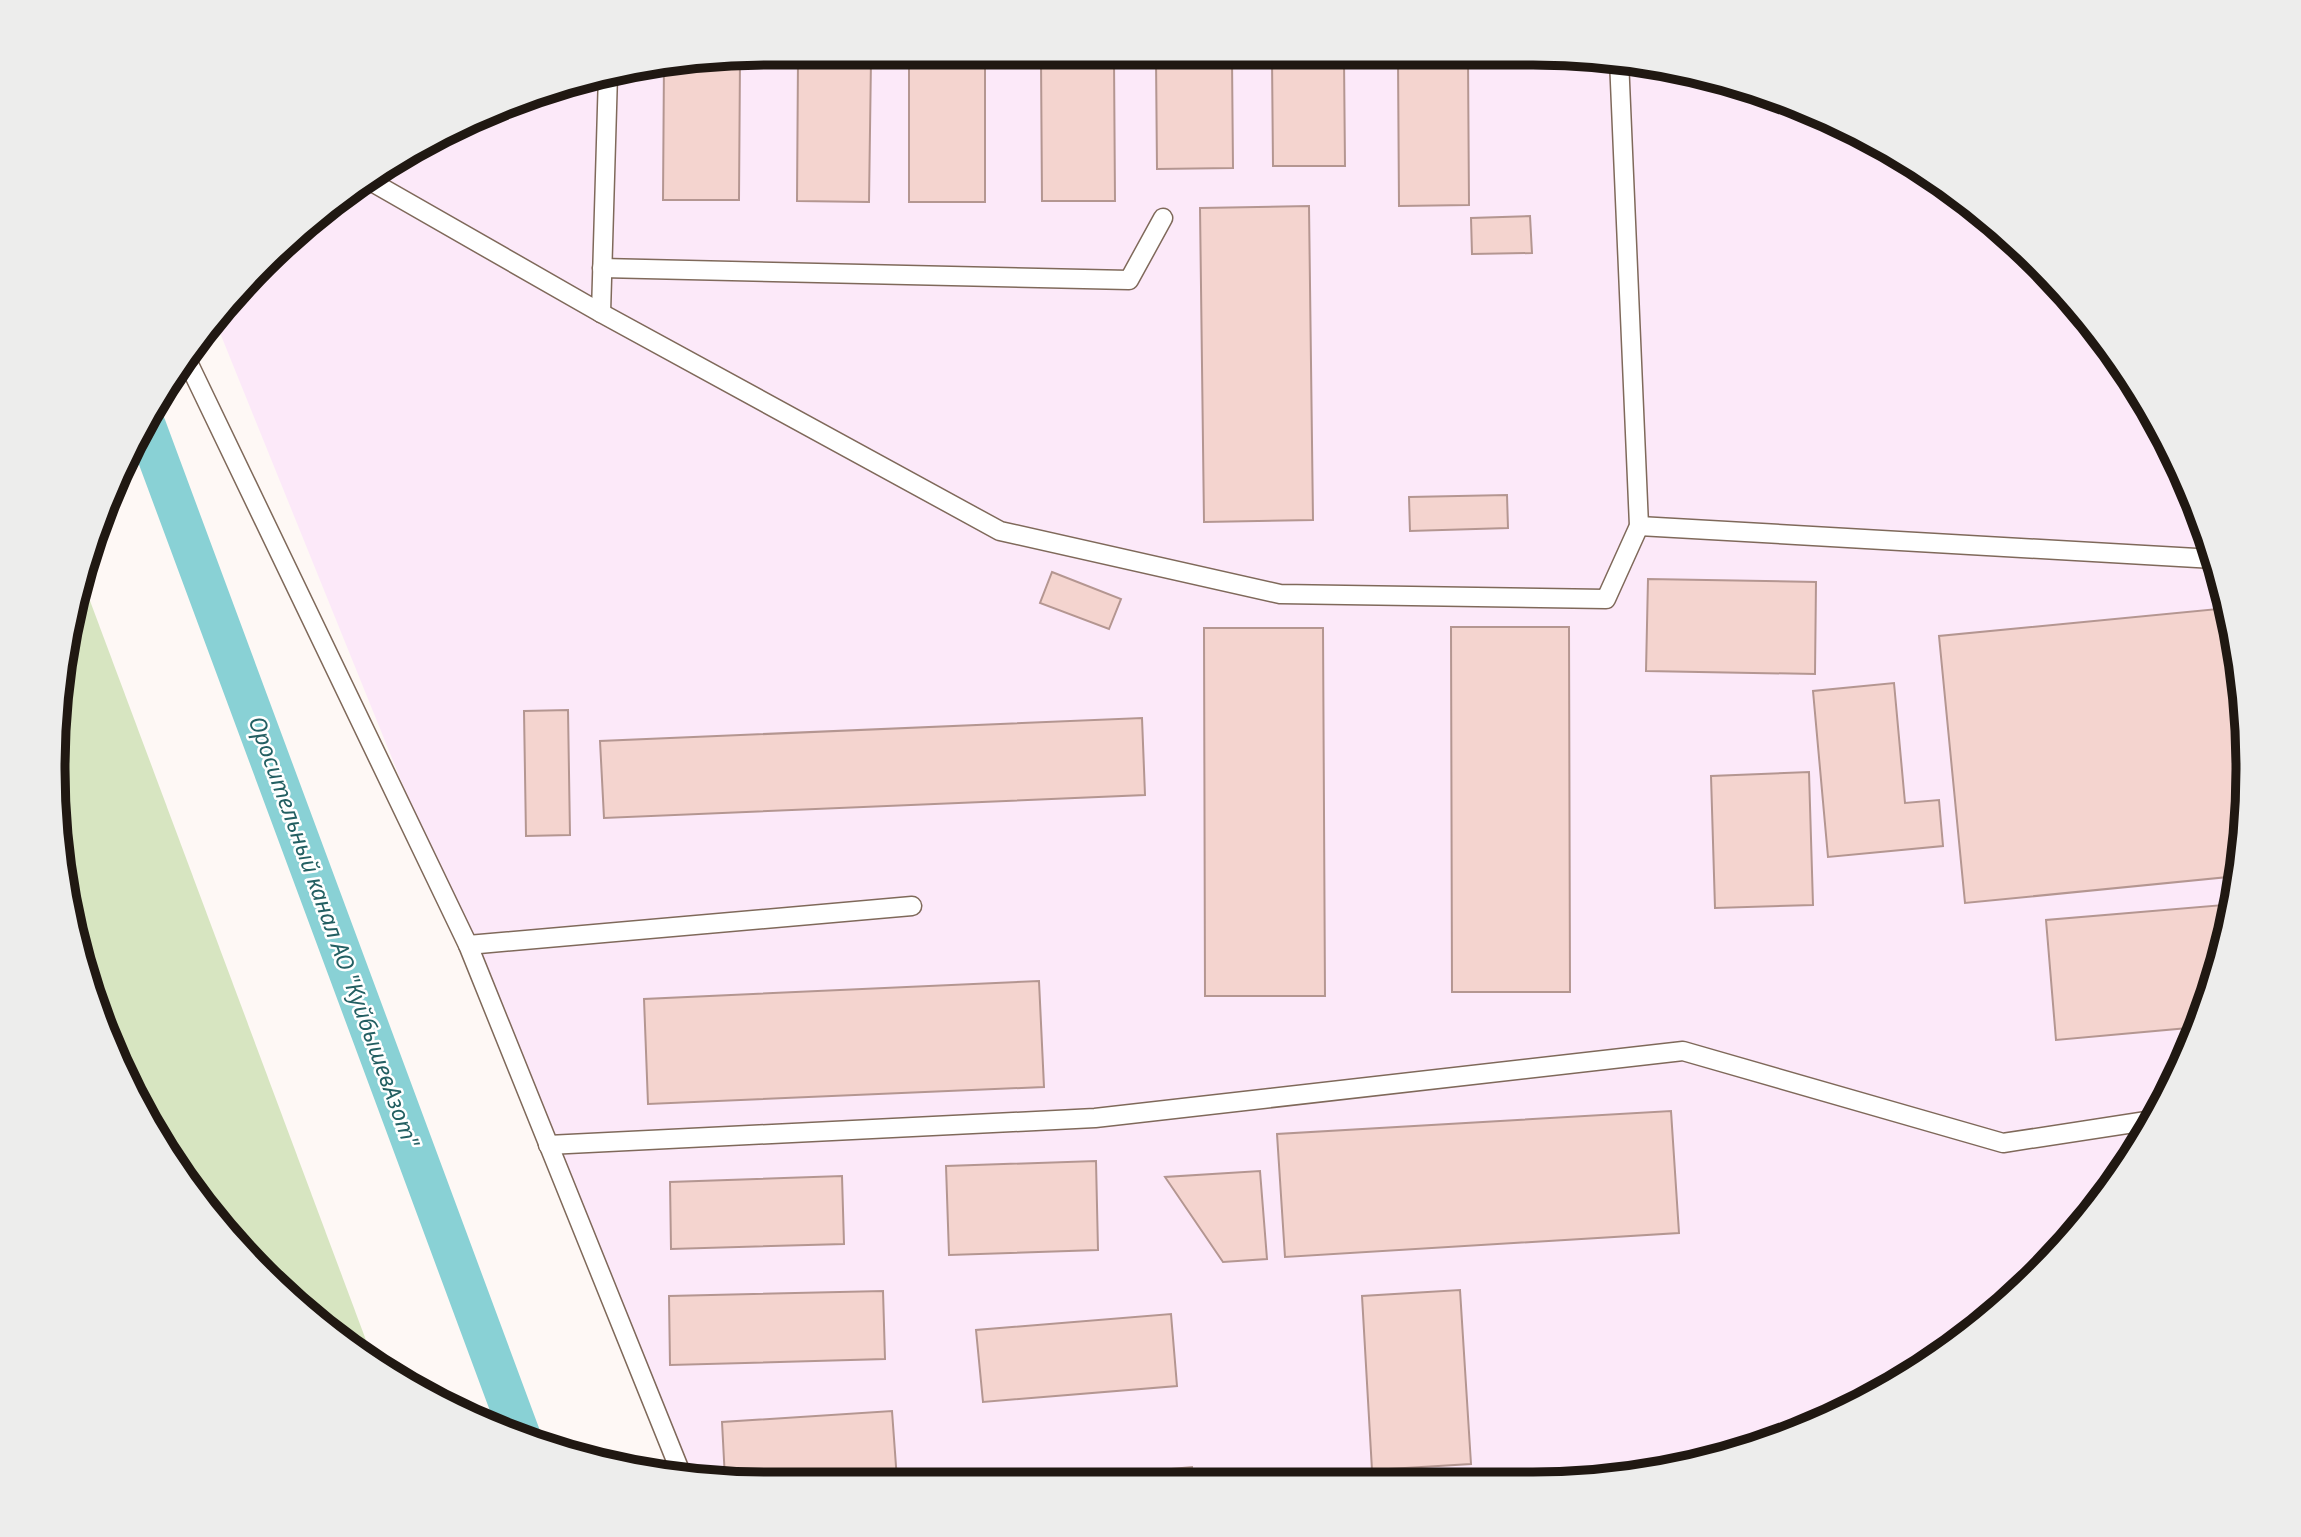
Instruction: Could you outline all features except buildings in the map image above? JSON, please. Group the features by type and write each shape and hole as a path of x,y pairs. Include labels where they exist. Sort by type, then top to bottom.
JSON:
{"lane":[{"path":"376,184 601,313 1000,531 1280,594 1606,599 1639,526 1619,70"},
{"path":"601,313 608,84"},
{"path":"602,268 1129,280 1163,218"},
{"path":"191,367 468,945 678,1466"},
{"path":"1639,526 2204,558"},
{"path":"468,945 912,906"},
{"path":"548,1145 1095,1118 1683,1051 2003,1143 2141,1122"}],"shaded area":[{"path":"768,65 1579,66 1670,78 1715,89 1802,118 1844,137 1923,183 1961,210 1997,239 2062,304 2118,378 2142,417 2164,457 2199,542 2223,631 2230,677 2235,722 2235,815 2223,906 2212,951 2183,1038 2164,1080 2118,1159 2091,1197 2062,1233 1997,1298 1923,1354 1844,1400 1802,1419 1715,1448 1624,1466 1532,1472 768,1472 678,1466 219,329 239,304 304,239 378,183 457,137 499,118 586,89 677,71"}],"green space":[{"path":"87,593 369,1347 304,1298 239,1233 183,1159 137,1080 118,1038 102,995 78,906 66,815 66,722 78,631"}],"waterway":[{"name":"Оросительный канал АО \"КуйбышевАзот\"","path":"149,435 517,1426"}]}
